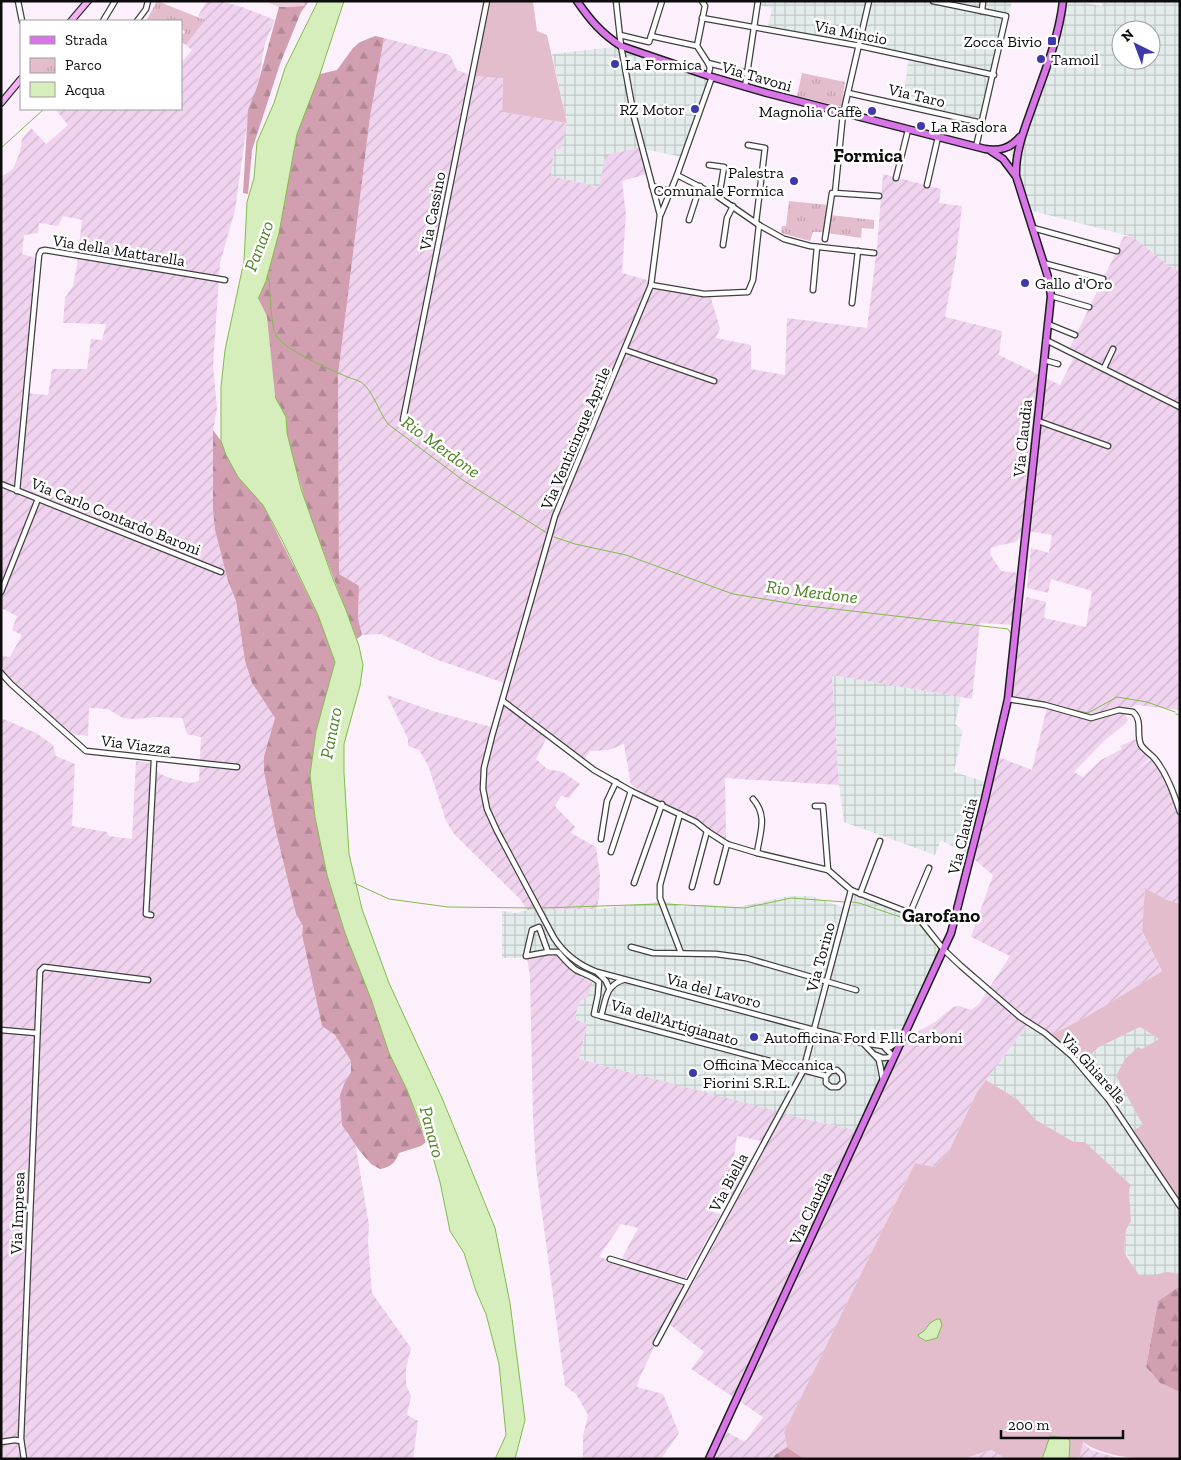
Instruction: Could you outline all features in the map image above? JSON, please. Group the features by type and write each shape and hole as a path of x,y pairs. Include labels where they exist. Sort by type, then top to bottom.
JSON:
{"main road":[{"path":"73,20 88,1"},
{"name":"Via Tavoni","path":"577,1 594,24 608,38 621,46 710,77 843,114 976,147 995,150 1008,148"},
{"name":"Via Claudia","path":"1013,165 1056,41 1063,1"},
{"path":"1,103 20,80"},
{"name":"Via Claudia","path":"709,1459 944,950 957,914 1008,698 1052,296 1008,148 1024,130"},
{"path":"985,149 1013,165"}],"street":[{"path":"18,1 22,20"},
{"path":"104,20 115,1"},
{"path":"138,20 146,9 148,1"},
{"name":"Via Cassino","path":"405,425 403,420 487,1"},
{"name":"Via Venticinque Aprile","path":"563,951 487,809 484,789 484,768 555,516 652,285 660,215 634,117 621,46 616,1"},
{"path":"620,35 648,42 662,1"},
{"path":"697,46 705,6 702,1"},
{"path":"745,87 758,1"},
{"path":"825,239 832,193 835,193 843,114 869,1"},
{"path":"933,1 1006,16 976,147"},
{"path":"982,11 984,1"},
{"name":"Via Mincio","path":"702,18 860,46 994,75"},
{"path":"651,36 697,46 710,68 710,77 677,175 660,215"},
{"path":"708,62 747,73"},
{"name":"Via Taro","path":"848,93 982,123"},
{"path":"896,178 908,130"},
{"path":"927,185 938,137"},
{"path":"652,285 704,294 748,292 753,280 764,148 748,144"},
{"path":"709,165 724,167 719,197"},
{"path":"677,175 719,197 758,224 784,239 818,246 874,253"},
{"path":"652,186 670,191"},
{"path":"689,220 700,186"},
{"path":"835,193 879,196"},
{"path":"723,245 727,218 733,206"},
{"path":"1033,228 1117,250"},
{"path":"813,290 818,246"},
{"name":"Via della Mattarella","path":"17,491 38,264 41,251 45,250 225,280"},
{"path":"852,303 858,251"},
{"path":"1043,263 1103,279"},
{"path":"1052,296 1089,307"},
{"path":"1048,324 1075,335"},
{"path":"1046,340 1180,407"},
{"path":"1104,368 1113,349"},
{"path":"625,350 714,381"},
{"path":"1044,360 1058,364"},
{"path":"1038,421 1108,446"},
{"name":"Via Carlo Contardo Baroni","path":"1,484 221,572"},
{"path":"1,592 38,499"},
{"name":"Via Viazza","path":"1,674 86,751 237,768"},
{"path":"1008,698 1045,705 1091,718 1119,710 1134,712 1139,721 1139,740 1142,746 1154,757 1165,775 1180,812"},
{"path":"503,701 574,756 631,791 662,804 696,822 727,844 828,870 851,890 910,913 921,920 944,950"},
{"path":"151,915 146,914 154,760"},
{"path":"601,839 607,801 616,782"},
{"path":"611,852 631,791"},
{"path":"753,799 759,806 763,817 757,853"},
{"path":"634,883 662,804"},
{"path":"815,806 823,806 828,870"},
{"path":"680,814 660,885 660,898 681,953"},
{"path":"692,887 707,831"},
{"path":"860,894 880,841"},
{"path":"717,882 727,844"},
{"path":"910,913 929,868"},
{"name":"Via Torino","path":"813,1029 851,890"},
{"path":"548,952 539,927 532,930 526,956 558,952 577,970 595,978 599,982 594,1014 601,1016"},
{"path":"631,947 653,953 716,954 746,958 856,990"},
{"name":"Via Ghiarelle","path":"944,950 1020,1017 1045,1033 1072,1056 1109,1100 1180,1206"},
{"name":"Via del Lavoro","path":"563,951 580,966 597,972 882,1047"},
{"name":"Via Impresa","path":"24,1459 21,1441 40,971 44,967 148,980"},
{"name":"Via dell'Artigianato","path":"597,972 606,981 609,988"},
{"name":"Via dell'Artigianato","path":"624,980 615,983 609,988 601,1016 826,1076"},
{"name":"Via Biella","path":"656,1343 803,1071 813,1029"},
{"path":"1,1030 36,1033"},
{"path":"882,1047 894,1046 903,1040"},
{"path":"863,1043 875,1054 883,1058 894,1057"},
{"path":"882,1047 888,1049 894,1057"},
{"path":"875,1054 882,1067 883,1082"},
{"name":"Via dell'Artigianato","path":"837,1070 842,1075 843,1082 838,1087 831,1087 826,1083 826,1076 831,1071 837,1070"},
{"path":"610,1259 688,1283"},
{"path":"1,1442 21,1441"}],"shaded area":[{"path":"207,1 220,1 242,7 275,20 265,43 258,84 247,124 235,210 220,263 213,366 217,409 213,430 213,510 215,530 228,581 236,601 245,661 252,683 275,718 264,756 276,832 296,914 303,926 302,935 322,1026 335,1035 351,1061 351,1072 345,1082 347,1134 355,1142 369,1225 368,1242 372,1293 411,1348 406,1369 406,1385 411,1396 407,1415 418,1421 413,1459 1,1459 1,718 36,733 53,745 56,756 75,764 72,826 107,832 109,836 132,839 136,761 150,763 160,774 173,779 191,783 199,781 201,737 187,734 182,718 123,718 108,709 89,708 88,736 73,734 1,671 1,656 10,657 22,635 12,630 17,616 1,608 1,177 13,169 20,152 22,139 31,128 46,144 68,125 56,110 182,110 182,62 192,50 186,45 204,20 198,16","holes":["63,216 82,220 73,286 65,298 63,323 106,324 102,340 91,339 87,369 52,369 48,395 24,393 36,258 22,254 24,235 38,233 39,223 58,226"]},
{"path":"265,1 305,1 304,6 279,7"},
{"path":"753,1 1012,1 986,120 903,102 909,55 768,27 772,8 753,4"},
{"path":"1062,1 1076,1 1102,6 1103,1 1180,1 1180,271 1169,266 1133,237 1029,210 1009,148 1026,119 1049,61"},
{"path":"384,38 450,55 457,70 473,76 503,77 502,112 567,123 561,149 554,149 551,176 599,187 606,155 639,148 647,174 622,181 626,214 622,273 710,295 720,328 716,338 751,345 751,369 785,375 787,318 867,328 877,247 883,174 941,189 939,203 962,206 956,258 945,317 1002,331 999,355 1060,385 1076,353 1069,349 1124,236 1133,237 1169,266 1180,271 1180,710 1136,705 1121,711 1128,720 1105,740 1074,772 1083,777 1101,760 1122,749 1120,746 1138,738 1142,751 1150,758 1137,770 1153,758 1180,813 1180,904 1167,900 1145,888 1142,932 1162,971 1086,1017 1051,1035 1029,1023 977,1092 949,1151 935,1167 915,1163 784,1432 787,1447 775,1455 773,1459 714,1459 727,1432 745,1442 763,1417 691,1369 704,1352 669,1324 655,1345 637,1387 663,1394 679,1433 661,1459 583,1459 583,1436 588,1415 576,1394 565,1386 536,1168 530,976 527,958 558,953 572,971 592,982 588,997 580,1001 574,1019 587,1024 579,1059 779,1112 762,1141 737,1136 734,1156 750,1161 731,1199 713,1195 708,1211 721,1214 685,1278 621,1260 638,1228 621,1224 599,1257 691,1287 783,1114 863,1132 878,1104 905,1038 935,1022 953,1007 959,1006 971,1010 979,1004 1010,956 971,937 993,875 970,856 993,755 1032,770 1047,707 1010,697 1015,625 980,623 972,699 832,675 839,785 725,778 726,840 631,785 624,744 609,750 590,751 583,761 547,737 536,759 547,769 563,772 580,784 569,798 561,796 555,806 575,827 571,833 596,847 600,875 599,896 597,909 527,910 520,899 454,834 446,821 428,765 419,750 408,746 408,739 387,695 433,711 495,728 507,684 438,660 381,634 362,635 358,618 359,587 339,574 338,375 370,117","holes":["1022,530 1052,535 1049,553 1031,548 1027,588 1048,593 1051,579 1092,591 1086,627 1044,618 1046,602 1027,597 1015,623 1018,573 1001,571 990,554 991,548 1016,542"]},
{"path":"623,46 714,76 682,157 639,148 599,187 551,176 554,148 567,123 552,54"},
{"path":"832,675 961,697 955,724 963,730 954,772 986,782 970,856 941,840 935,855 844,822 839,785"},
{"path":"856,890 895,907 918,920 944,948 878,1104 863,1132 783,1114 579,1059 587,1024 574,1020 580,1001 592,982 572,971 564,963 527,958 502,958 502,911 515,913 527,910 597,909 667,901 682,907 699,905 739,907 789,896 811,896 850,910"},
{"path":"1030,1022 1055,1037 1082,1063 1099,1047 1140,1027 1159,1039 1142,1049 1116,1076 1144,1125 1134,1130 1180,1206 1180,1274 1168,1272 1157,1276 1145,1277 1138,1275 1124,1249 1126,1230 1131,1221 1129,1190 1131,1185 1085,1142 1074,1142 1036,1120 1017,1099 986,1080"},
{"path":"1082,1442 1091,1450 1122,1459 1079,1459"},
{"path":"993,1450 1006,1459 962,1459"}],"green space":[{"path":"157,1 205,20 186,45 182,43 182,35 185,32 182,29 182,20 147,20"},
{"path":"305,1 309,1 301,12 280,64 252,150 248,194 243,193 248,110 257,87 279,7 304,6"},
{"path":"491,1 533,1 537,31 547,35 567,123 502,112 503,78 473,76"},
{"path":"375,36 384,38 370,117 338,375 339,574 359,586 358,618 362,635 357,639 309,514 287,433 286,417 267,382 263,317 256,304 276,242 299,127 320,74 337,70 353,48 360,42"},
{"path":"802,73 845,82 843,95 845,96 842,107 797,96"},
{"path":"789,201 828,205 825,232 813,232 810,241 781,233 782,226 786,226"},
{"path":"830,215 874,220 874,229 862,228 861,238 827,233"},
{"path":"213,430 221,441 238,477 263,505 318,615 335,662 316,731 310,775 315,817 327,875 345,933 371,999 389,1053 407,1090 426,1142 421,1146 399,1153 390,1166 380,1169 371,1164 342,1125 340,1095 351,1072 351,1061 335,1035 322,1026 302,935 303,926 296,914 276,832 264,771 264,756 275,718 252,683 245,661 236,601 228,581 215,530 213,510"},
{"path":"1145,888 1167,900 1180,904 1180,1198 1175,1199 1134,1130 1143,1125 1116,1076 1125,1059 1138,1047 1142,1049 1159,1039 1140,1027 1099,1047 1082,1063 1051,1035 1086,1017 1162,971 1142,931"},
{"path":"986,1080 1017,1099 1036,1120 1074,1142 1085,1142 1131,1185 1129,1190 1131,1221 1126,1230 1124,1249 1139,1275 1150,1276 1167,1272 1180,1274 1180,1286 1158,1301 1146,1367 1160,1383 1180,1392 1180,1459 1116,1455 1093,1448 1083,1442 1079,1459 1006,1459 992,1450 962,1459 804,1459 787,1447 784,1432 915,1163 935,1167 949,1151 977,1092"},
{"path":"1180,1286 1180,1392 1160,1383 1146,1367 1158,1301"},
{"path":"787,1447 804,1459 773,1459 775,1455"}],"water":[{"path":"318,1 344,1 320,74 297,134 279,233 266,281 256,304 263,317 267,382 286,417 287,433 301,489 359,646 363,665 360,686 344,744 349,854 362,909 389,983 442,1098 495,1228 510,1303 525,1420 515,1459 495,1459 506,1435 499,1364 486,1314 476,1291 464,1253 450,1231 433,1157 407,1090 389,1053 371,999 345,933 327,875 315,817 310,775 316,731 335,662 318,615 283,542 263,505 238,477 221,441 221,387 225,350 244,261 247,202 254,178 257,142 274,103 285,68"},
{"path":"940,1319 942,1325 937,1338 926,1341 919,1337 918,1335 930,1323"},
{"path":"1050,1436 1067,1438 1070,1441 1069,1459 1042,1459"}],"waterway":[{"path":"1,148 43,110"},
{"name":"Rio Merdone","path":"267,276 269,279 275,333 285,345 305,357 361,382 369,390 388,424 464,481 547,533"},
{"name":"Panaro","path":"254,299 263,317 271,395"},
{"name":"Rio Merdone","path":"554,537 575,544 626,555 733,594 800,605 1008,629 1012,635 1005,696"},
{"name":"Rio Merdone","path":"1011,697 1032,701"},
{"name":"Rio Merdone","path":"1056,706 1088,713 1117,697 1147,702 1175,712"},
{"name":"Rio Merdone","path":"1176,714 1180,715"},
{"path":"354,883 389,899 448,907 535,908"},
{"path":"664,904 745,908 791,898 845,902"},
{"path":"852,902 918,923 939,949"},
{"path":"543,908 660,904"}],"place":[{"name":"Zocca Bivio","path":"1052,41"},
{"name":"Tamoil","path":"1041,59"},
{"name":"La Formica","path":"615,64"},
{"name":"RZ Motor","path":"695,109"},
{"name":"Magnolia Caffè","path":"872,111"},
{"name":"La Rasdora","path":"921,126"},
{"name":"Palestra Comunale Formica","path":"794,181"},
{"name":"Gallo d'Oro","path":"1025,283"},
{"name":"Autofficina Ford F.lli Carboni","path":"754,1037"},
{"name":"Officina Meccanica Fiorini S.R.L.","path":"693,1073"}],"district":[{"name":"Formica","path":"868,155"},
{"name":"Garofano","path":"941,915"}]}
